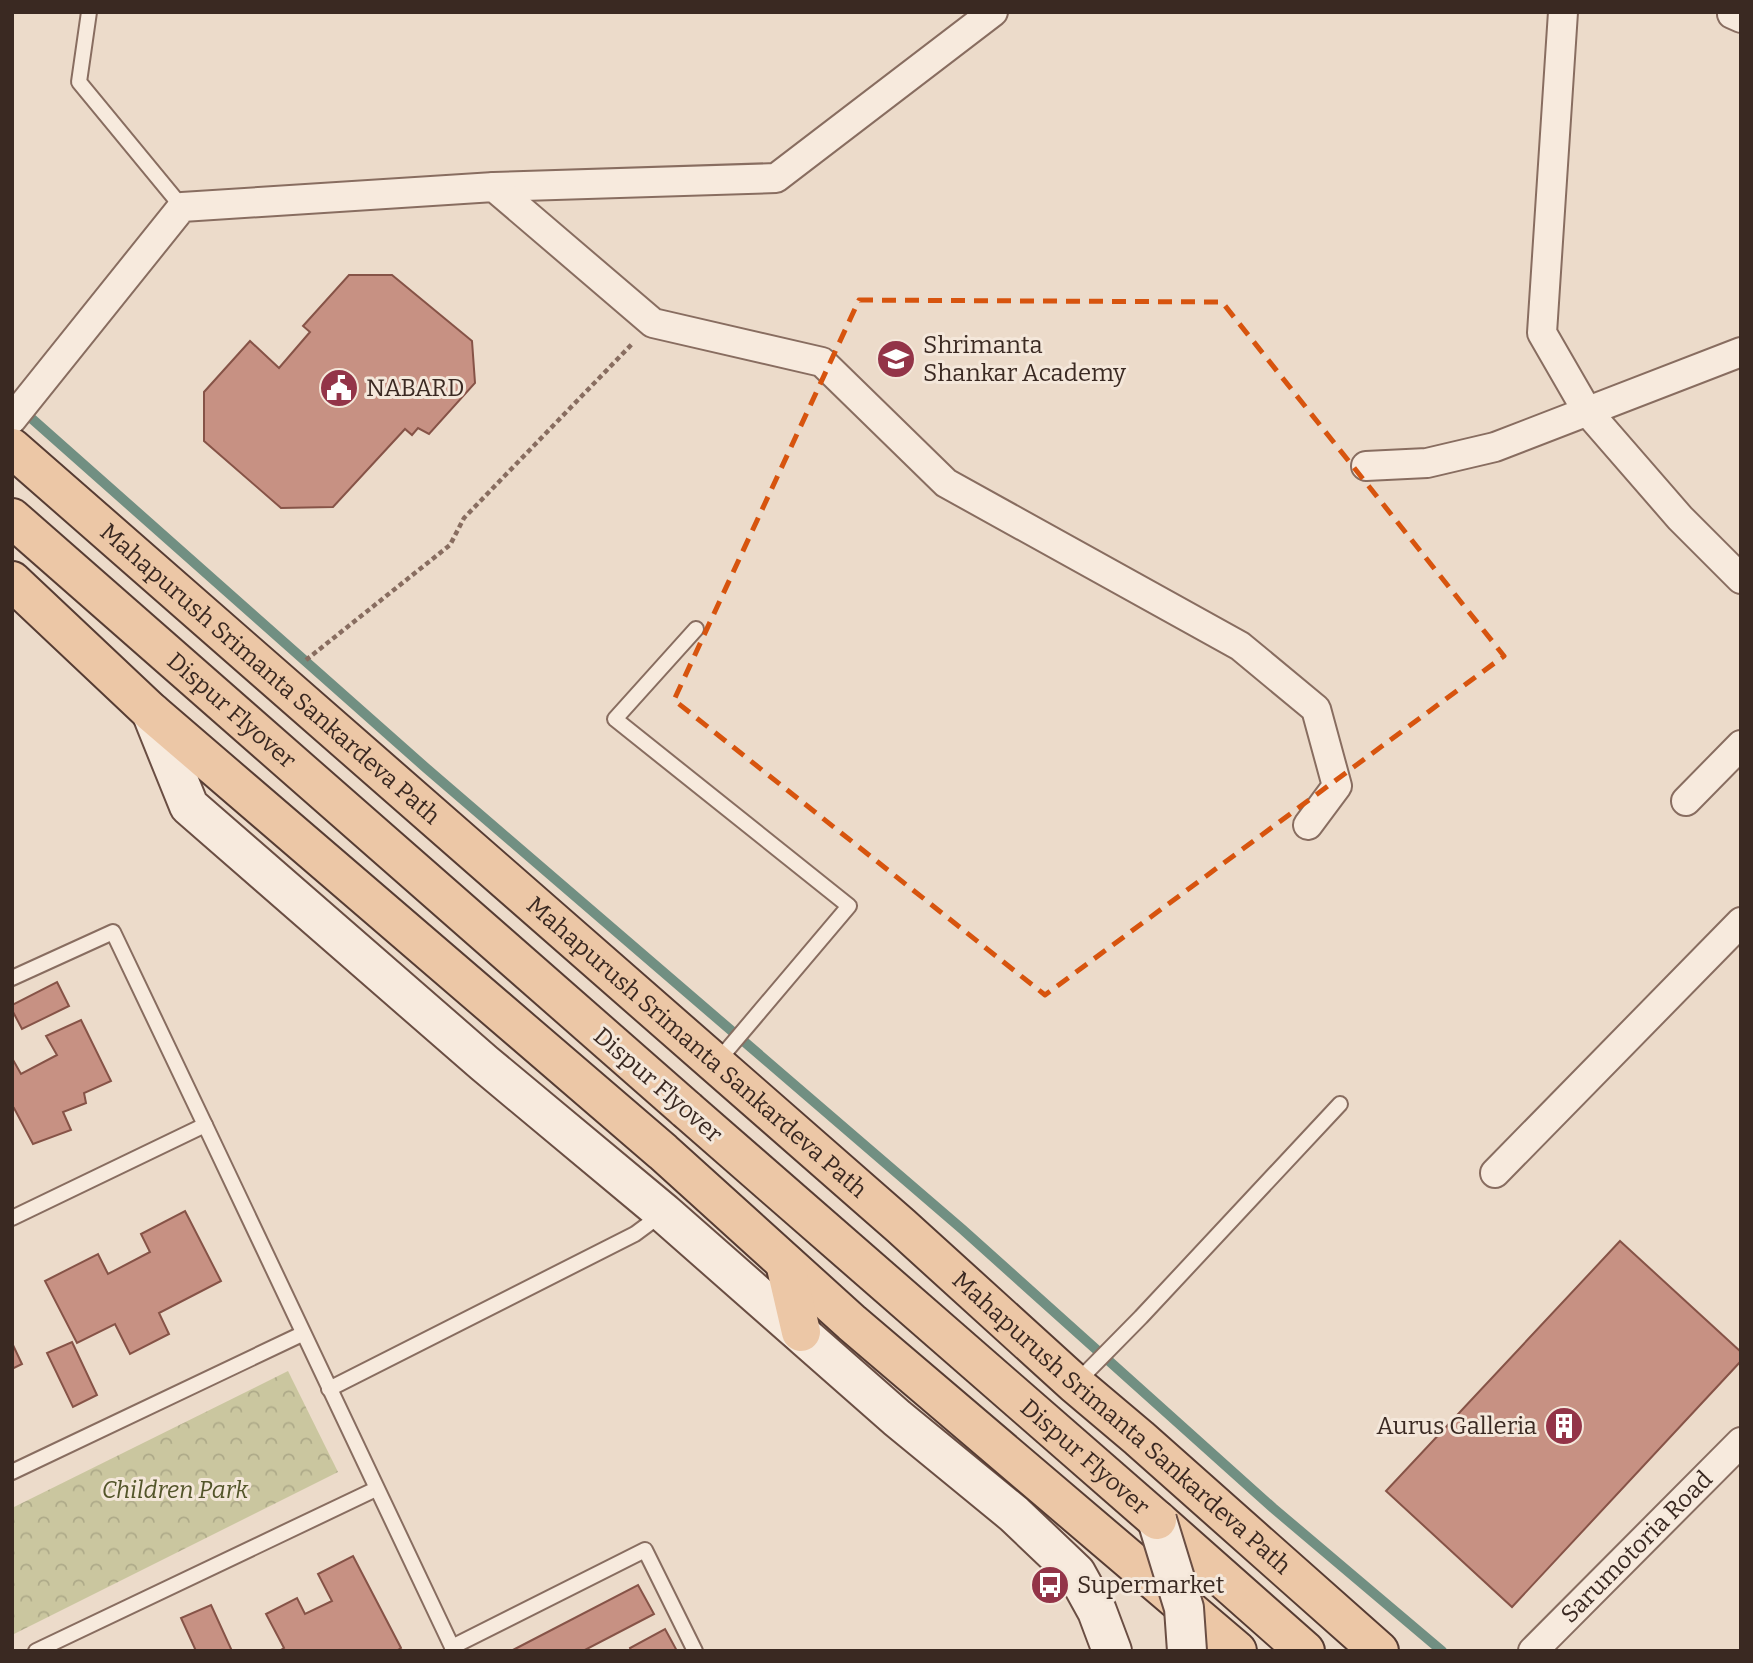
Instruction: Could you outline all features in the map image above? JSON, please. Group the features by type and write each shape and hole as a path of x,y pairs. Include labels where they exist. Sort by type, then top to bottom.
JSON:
{"main road":[{"name":"Mahapurush Srimanta Sankardeva Path","path":"12,448 720,1058 901,1226 1081,1378 1139,1438 1379,1651"},
{"name":"Dispur Flyover","path":"12,518 1305,1651"},
{"path":"12,581 151,712 663,1152 862,1332 1237,1651"},
{"path":"151,712 188,806 474,1054 802,1332 897,1418 1014,1514 1076,1573 1097,1611 1112,1651"},
{"path":"785,1263 802,1332"},
{"path":"1077,1514 1101,1510 1119,1496 1133,1473 1139,1438"},
{"path":"1157,1520 1184,1608 1187,1651"}],"street":[{"path":"12,419 182,207 494,187 776,177 993,12"},
{"path":"1563,12 1542,333 1587,411 1680,518 1741,579"},
{"path":"494,187 653,323 822,362 946,483 1240,646 1316,709 1338,786 1308,825"},
{"path":"1366,466 1427,463 1495,447 1741,352"},
{"path":"1686,802 1741,745"},
{"path":"1495,1174 1741,922"},
{"name":"Sarumotoria Road","path":"1533,1651 1741,1442"}],"lane":[{"path":"89,12 79,82 182,207"},
{"path":"696,629 615,719 849,906 720,1058"},
{"path":"12,978 113,932 453,1649 645,1550 695,1651"},
{"path":"1081,1378 1340,1104"},
{"path":"12,1218 205,1125"},
{"path":"328,1389 635,1234 664,1213"},
{"path":"12,1472 302,1334"},
{"path":"36,1651 376,1489"}],"path":[{"path":"303,663 450,545 464,518 653,323"}],"highlighted area":[{"path":"859,300 1222,302 1504,656 1045,995 674,700"}],"green space":[{"name":"Children Park","path":"288,1371 338,1472 12,1635 12,1508"}],"building":[{"name":"NABARD","path":"349,275 392,275 472,341 475,383 429,434 418,428 412,435 405,429 333,507 281,508 204,441 204,392 250,341 279,368 310,332 303,326"},
{"path":"57,982 69,1006 22,1029 12,1005"},
{"path":"81,1020 111,1081 84,1093 86,1103 63,1112 71,1130 33,1144 14,1108 12,1109 12,1058 21,1074 57,1055 46,1036"},
{"path":"185,1211 221,1281 159,1313 169,1334 130,1354 115,1324 77,1343 45,1281 98,1254 108,1274 150,1252 141,1234"},
{"name":"Aurus Galleria","path":"1620,1241 1741,1352 1741,1361 1512,1607 1386,1491"},
{"path":"72,1342 97,1395 73,1407 47,1353"},
{"path":"12,1343 22,1364 12,1369"},
{"path":"353,1556 401,1648 396,1651 279,1651 284,1648 266,1614 297,1598 305,1614 332,1601 318,1574"},
{"path":"638,1585 654,1614 583,1651 511,1651"},
{"path":"211,1605 232,1651 196,1651 181,1618"},
{"path":"665,1629 677,1651 631,1651 630,1648"}],"waterway":[{"path":"22,410 426,768 962,1229 1273,1508 1442,1651"}],"place":[{"name":"Shrimanta Shankar Academy","path":"896,359"},
{"name":"NABARD","path":"339,388"},
{"name":"Aurus Galleria","path":"1564,1426"},
{"name":"Supermarket","path":"1050,1585"}]}
